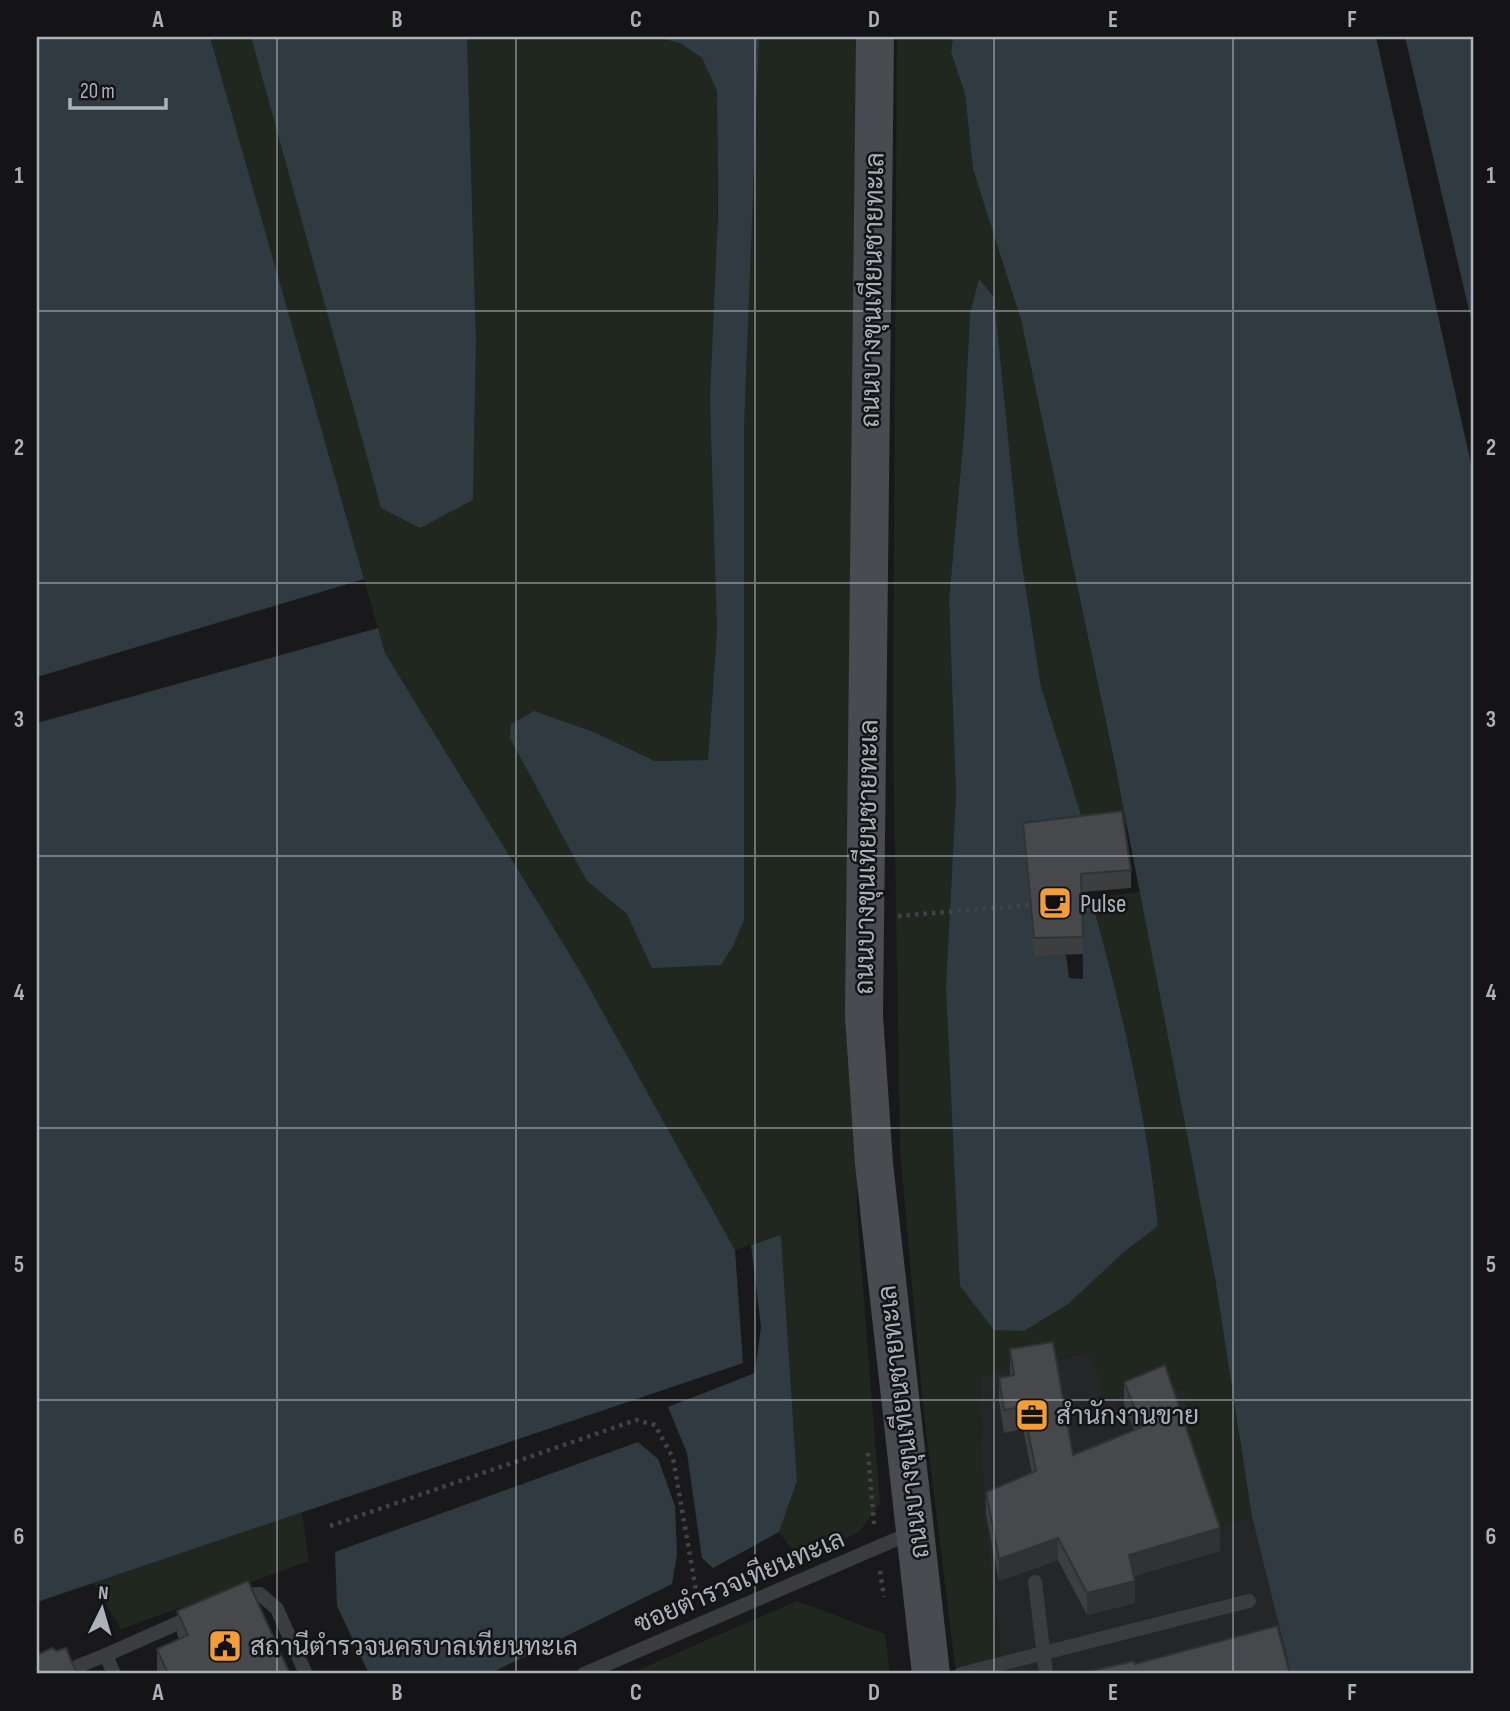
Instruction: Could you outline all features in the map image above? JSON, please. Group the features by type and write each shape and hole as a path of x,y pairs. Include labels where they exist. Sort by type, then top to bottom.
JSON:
{"main road":[{"name":"ถนนบางขุนเทียนชายทะเล","path":"875,37 864,1016 874,1164 931,1674"}],"lane":[{"name":"ซอยตำรวจเทียนทะเล","path":"584,1674 914,1532"},
{"path":"1035,1582 1046,1674"},
{"path":"58,1674 242,1595 260,1594 277,1609 306,1674"},
{"path":"961,1674 1249,1601"},
{"path":"106,1655 114,1674"}],"path":[{"path":"865,918 1029,905"},
{"path":"330,1525 636,1420 655,1426 673,1458 701,1624"}],"shaded area":[{"path":"37,37 210,37 364,579 37,677"},
{"path":"210,37 251,37 381,508 473,500 476,340 467,37 655,37 680,43 702,58 717,91 717,629 708,760 655,761 594,732 534,711 587,881 627,914 721,965 759,37 856,37 857,1213 880,1504 859,1532 800,1561 779,1532 797,1481 781,1235 735,1250 580,971 385,653"},
{"path":"251,37 467,37 476,340 473,500 420,528 381,508"},
{"path":"655,37 759,37 744,426 744,920 721,965 652,968 627,914 587,881 510,738 511,724 534,711 594,732 655,761 708,760 717,629 710,400 718,213 717,91 702,58 680,43"},
{"path":"897,37 953,37 951,52 965,94 973,169 1021,320 1127,824 1083,821 1041,688 1018,538 970,314 964,433 949,600 956,795 946,986 1125,1251 1158,1226 1132,1061 1091,898 1140,892 1215,1278 1252,1517 1217,1527 1186,1428 1186,1388 1105,1398 1091,1352 979,1375 983,1511 1003,1674 956,1674 922,1397 900,1149 893,725"},
{"path":"953,37 1376,37 1473,473 1473,1674 1291,1674 1252,1517 1215,1278 1115,765 1021,320 973,169 965,94 951,52"},
{"path":"1405,37 1473,37 1473,327"},
{"path":"979,279 994,297 1018,538 1041,687 1083,821 1033,955 1066,955 1069,978 1083,979 1082,902 1091,898 1132,1061 1158,1226 1125,1251 1068,1304 1024,1331 994,1330 960,1286 946,986 956,795 949,600 964,433 970,314"},
{"path":"378,628 385,653 580,971 735,1250 743,1363 37,1602 37,723"},
{"path":"781,1235 797,1481 779,1532 713,1568 702,1558 687,1453 668,1407 755,1373 761,1327 751,1245"},
{"path":"1092,1352 1106,1398 1186,1388 1186,1428 1217,1527 1252,1517 1291,1674 1003,1674 983,1511 979,1375"},
{"path":"638,1442 658,1459 675,1506 677,1554 672,1584 489,1674 369,1674 337,1606 335,1552"},
{"path":"302,1512 309,1561 121,1629 93,1583"},
{"path":"797,1601 885,1634 890,1674 629,1674"}],"building":[{"name":"Pulse","path":"1122,811 1131,870 1081,874 1083,937 1034,938 1023,823"},
{"path":"1053,1342 1073,1455 1142,1427 1124,1382 1165,1365 1220,1528 1129,1555 1135,1581 1087,1593 1058,1538 999,1559 986,1492 1036,1471 1023,1407 1004,1410 999,1378 1014,1375 1010,1349"},
{"name":"สถานีตำรวจนครบาลเทียนทะเล","path":"248,1581 290,1674 168,1674 157,1649 188,1635 177,1611"},
{"path":"1277,1626 1290,1674 1078,1674 1134,1661 1135,1664"},
{"path":"52,1648 57,1651 66,1648 77,1674 37,1674 37,1655"}],"place":[{"name":"Pulse","path":"1055,903"},
{"name":"สำนักงานขาย","path":"1032,1415"},
{"name":"สถานีตำรวจนครบาลเทียนทะเล","path":"225,1646"}]}
